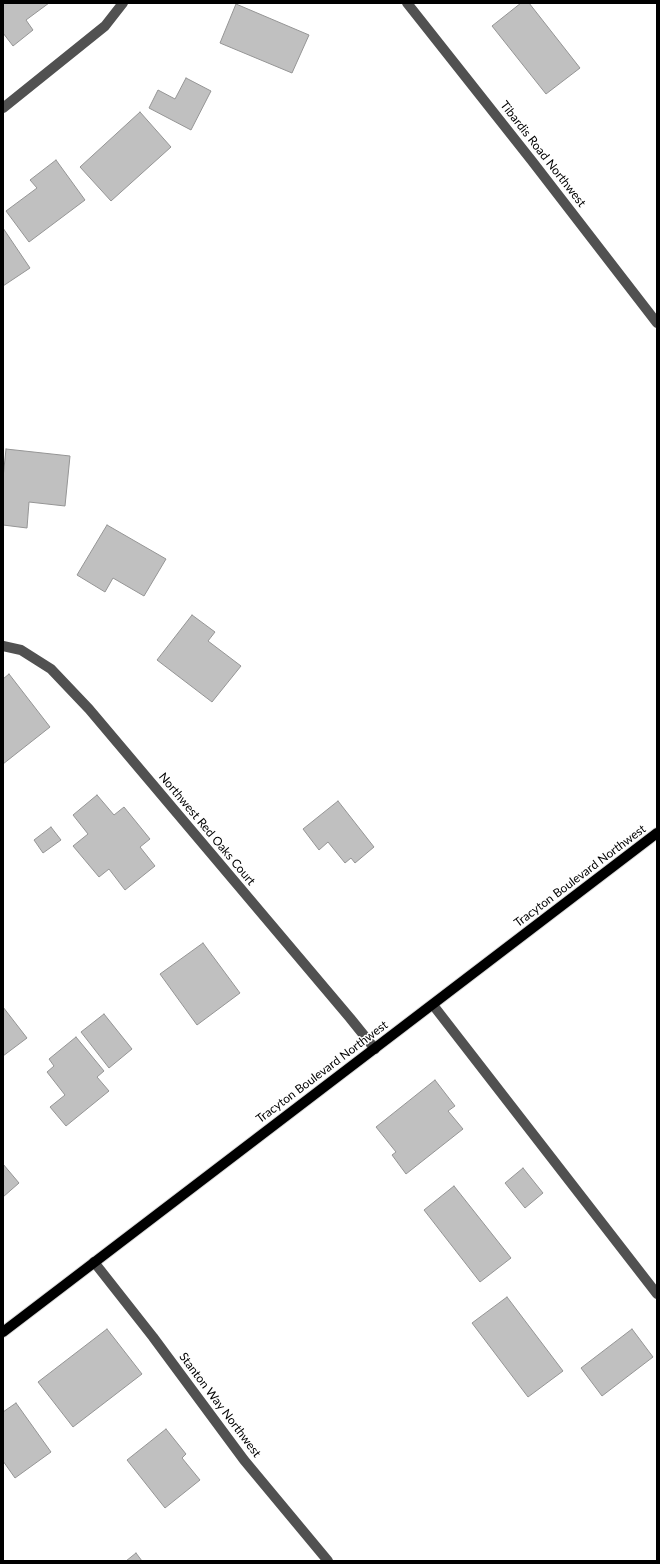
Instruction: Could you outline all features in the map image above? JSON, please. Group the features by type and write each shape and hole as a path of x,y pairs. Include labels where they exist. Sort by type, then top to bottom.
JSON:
{"main road":[{"name":"Tracyton Boulevard Northwest","path":"3,1332 657,833"}],"street":[{"path":"3,108 105,26 123,3"},
{"name":"Tibardis Road Northwest","path":"407,3 542,173 657,323"},
{"name":"Northwest Red Oaks Court","path":"3,646 21,650 51,669 89,709 375,1049"},
{"path":"433,1004 657,1294"},
{"name":"Stanton Way Northwest","path":"94,1262 153,1337 244,1460 328,1561"}],"building":[{"path":"3,3 49,3 26,20 33,30 13,46 3,33"},
{"path":"521,3 529,3 580,68 546,94 492,26"},
{"path":"236,4 309,35 292,73 220,43"},
{"path":"186,78 211,91 191,130 149,108 158,90 175,99"},
{"path":"140,112 171,147 111,201 80,167"},
{"path":"56,160 85,200 29,242 6,211 37,188 30,180"},
{"path":"3,228 30,268 3,286"},
{"path":"6,449 70,456 65,506 29,502 27,528 3,525 3,478"},
{"path":"107,525 166,559 144,596 113,578 105,592 77,575"},
{"path":"192,615 215,632 208,641 241,666 212,702 157,660"},
{"path":"9,674 50,727 3,764 3,679"},
{"path":"97,795 114,815 124,807 150,839 140,847 155,866 125,890 109,869 99,877 73,846 88,834 73,815"},
{"path":"338,801 374,847 355,863 351,858 345,863 328,842 319,850 303,829"},
{"path":"51,827 61,840 43,853 34,840"},
{"path":"203,943 240,993 197,1025 160,974"},
{"path":"3,1007 27,1038 3,1056"},
{"path":"104,1014 132,1049 109,1068 81,1032"},
{"path":"76,1037 104,1071 97,1077 109,1091 66,1126 50,1107 65,1095 47,1072 54,1066 49,1059"},
{"path":"435,1080 455,1106 448,1111 463,1129 406,1174 392,1155 396,1152 376,1127"},
{"path":"3,1164 19,1183 3,1197"},
{"path":"523,1168 543,1193 525,1208 505,1183"},
{"path":"454,1186 511,1258 480,1282 424,1210"},
{"path":"507,1297 563,1371 528,1397 472,1323"},
{"path":"107,1329 142,1374 73,1427 38,1382"},
{"path":"632,1329 653,1357 602,1396 581,1368"},
{"path":"16,1403 51,1452 15,1478 3,1461 3,1412"},
{"path":"166,1429 186,1454 182,1458 200,1480 165,1508 127,1460"},
{"path":"136,1553 142,1561 126,1561"}]}
